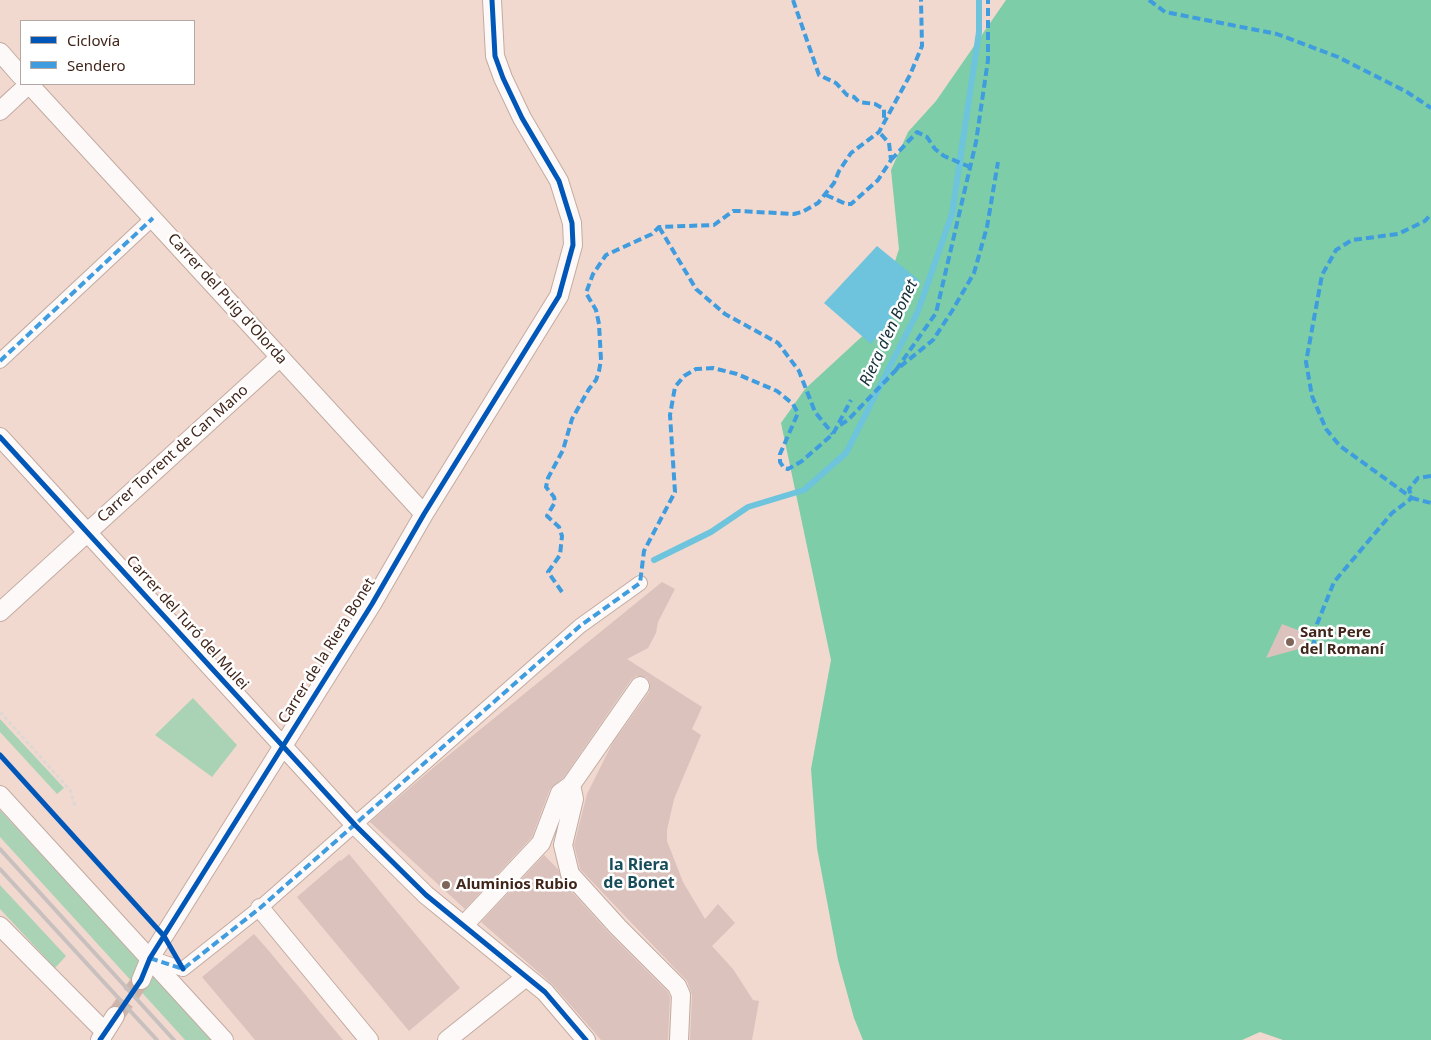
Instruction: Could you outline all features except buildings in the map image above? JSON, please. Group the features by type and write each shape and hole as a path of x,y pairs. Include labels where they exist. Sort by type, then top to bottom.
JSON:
{"street":[{"name":"Carrer de la Riera Bonet","path":"141,980 150,958 367,612 424,514 559,296 573,245 572,223 559,181 522,118 495,56 491,16 492,0"},
{"path":"0,52 20,75"},
{"path":"0,111 28,85"},
{"name":"Carrer del Puig d'Olorda","path":"30,85 424,514"},
{"path":"0,361 154,218"},
{"name":"Carrer Torrent de Can Mano","path":"0,612 280,357"},
{"name":"Carrer del Turó del Mulei","path":"0,437 356,826 426,895 545,992 586,1040"},
{"path":"150,958 183,969 260,908 356,826 580,626 640,583"},
{"path":"464,926 541,843 560,793 571,786 640,686"},
{"path":"571,786 574,799 563,845 570,874 618,927 677,986 681,995 679,1040"},
{"path":"0,795 224,1040"},
{"path":"260,908 369,1040"},
{"path":"0,926 102,1036 115,1016"},
{"path":"447,1040 526,977"}],"path":[{"path":"0,712 70,790 75,806"}],"green space":[{"path":"1006,0 1431,0 1431,1040 1283,1040 1260,1032 1242,1040 863,1040 854,1018 838,960 817,848 811,769 831,660 781,423 805,389 869,330 886,289 899,249 891,170 908,132 936,101"},
{"path":"193,698 237,745 212,777 155,735"},
{"path":"0,719 64,788 57,794 0,732"},
{"path":"0,810 214,1040 185,1040 0,837"},
{"path":"0,885 66,956 55,968 0,909"}],"water":[{"path":"877,246 921,282 871,344 824,303"}],"waterway":[{"name":"Riera d'en Bonet","path":"654,560 711,532 748,507 804,490 846,453 918,311 952,214 979,32 979,0"}],"tunnel":[{"path":"115,1016 141,980"}],"railway":[{"path":"0,849 174,1040"},
{"path":"0,869 157,1040"}],"marked path":[{"path":"793,0 819,75 836,83 847,95 854,97 859,102 875,104 884,109 884,121"},
{"path":"562,592 548,572 560,555 562,536 559,527 547,516 555,502 554,497 546,487 548,478 563,450 572,419 596,380 599,371 601,360 599,324 596,310 586,293 593,274 606,255 652,234 659,227 714,225 733,211 794,214 802,212 818,203 834,183 839,171 851,153 879,132 910,75 922,46 921,0"},
{"path":"896,370 936,313 976,142 988,60 988,0"},
{"path":"1149,0 1165,12 1277,34 1338,57 1407,92 1431,108"},
{"path":"826,195 846,204 851,204 878,180 891,160 889,143 879,132"},
{"path":"891,160 917,132 927,137 935,149 944,156 970,167"},
{"path":"840,425 848,420 896,370 933,340 952,311 974,273 987,227 998,162"},
{"path":"1313,648 1317,624 1334,582 1392,513 1412,498 1340,446 1326,429 1312,396 1306,362 1322,275 1336,250 1352,240 1398,234 1425,221 1431,214"},
{"path":"0,361 153,218"},
{"path":"659,227 696,289 725,314 778,343 799,371 815,412 833,434"},
{"path":"150,958 183,969 260,908 580,626 640,583 644,551 675,492 670,415 675,387 684,376 696,369 713,368 737,374 777,391 793,404 798,413 780,454 780,462 784,468 788,469 802,461 833,434 851,400"},
{"path":"1431,476 1418,478 1409,489 1412,498 1431,503"}],"cycle path":[{"path":"100,1040 141,980 150,958 372,604 424,514 559,296 573,245 572,223 559,181 522,118 495,56 492,0"},
{"path":"0,437 356,826 426,895 545,992 586,1040"},
{"path":"0,755 164,936 183,969"}],"place":[{"name":"Sant Pere del Romaní","path":"1290,642"},
{"name":"Aluminios Rubio","path":"446,885"}],"district":[{"name":"la Riera de Bonet","path":"639,874"}]}
